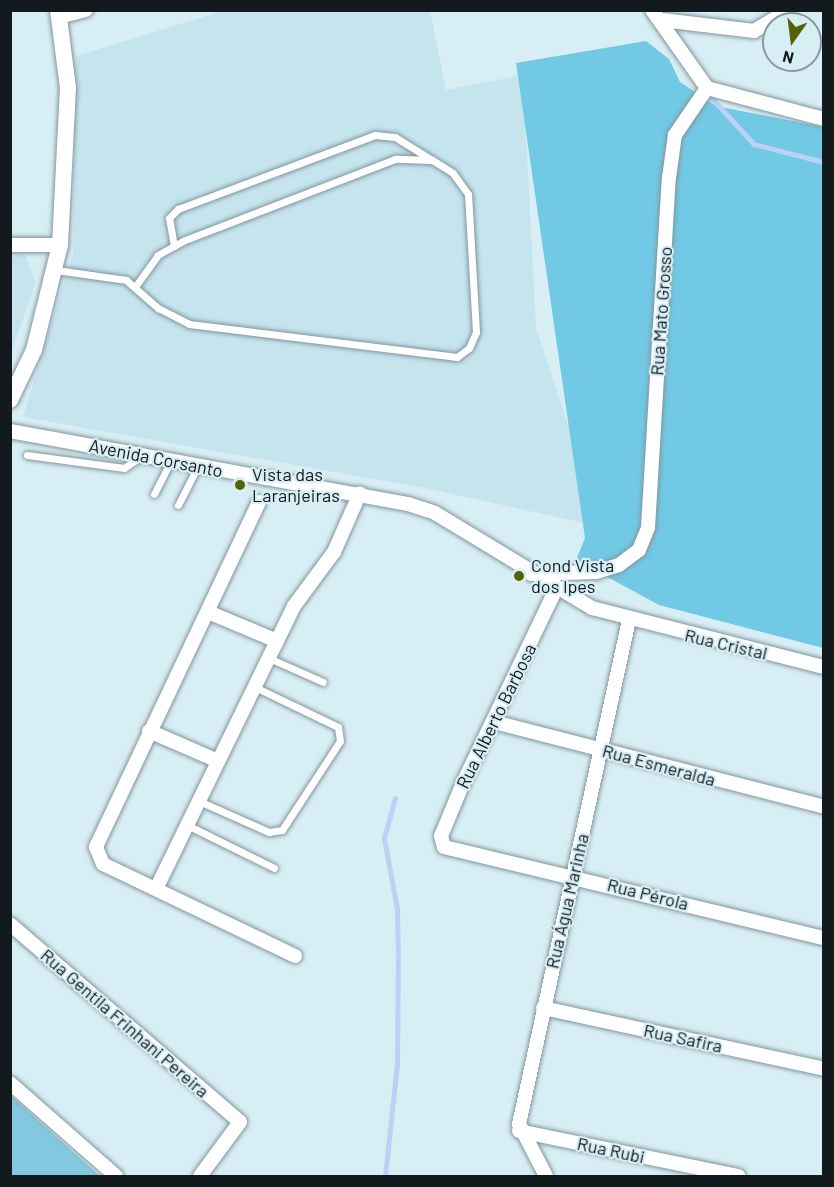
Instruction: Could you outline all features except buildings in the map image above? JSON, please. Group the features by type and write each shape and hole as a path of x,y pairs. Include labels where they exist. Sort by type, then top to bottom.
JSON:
{"street":[{"path":"10,400 34,350 56,270 60,245 68,88 58,14 86,10"},
{"path":"657,15 754,30 789,10"},
{"path":"657,15 707,88 824,119"},
{"name":"Rua Mato Grosso","path":"531,574 596,572 619,564 639,550 648,528 669,178 675,135 707,88"},
{"path":"10,245 60,245"},
{"name":"Avenida Corsanto","path":"10,431 360,493 435,513 555,591 629,620"},
{"path":"156,889 294,606 334,552 360,493"},
{"path":"259,502 96,847 103,864 295,956"},
{"name":"Rua Alberto Barbosa","path":"440,842 555,591"},
{"path":"208,612 277,641"},
{"name":"Rua Cristal","path":"629,620 824,667"},
{"name":"Rua Água Marinha","path":"519,1131 543,1008 572,875 603,750 629,620"},
{"name":"Rua Esmeralda","path":"494,722 824,807"},
{"path":"149,731 218,761"},
{"name":"Rua Pérola","path":"440,842 449,850 572,875 824,938"},
{"name":"Rua Gentila Frinhani Pereira","path":"10,924 240,1122 200,1176"},
{"name":"Rua Safira","path":"543,1008 824,1069"},
{"path":"10,1083 111,1174"},
{"path":"519,1131 546,1176"},
{"name":"Rua Rubi","path":"519,1131 738,1176"}],"lane":[{"path":"56,270 136,285 158,308 189,324 457,357 469,348 476,332 468,194 453,173 395,137 375,135 178,209 169,218 174,246"},
{"path":"136,285 158,255 279,200 395,159 432,160"},
{"path":"27,455 124,468 142,456"},
{"path":"154,494 171,461"},
{"path":"178,505 198,466"},
{"path":"269,658 323,682"},
{"path":"199,801 269,832 282,830 340,741 338,727 255,687"},
{"path":"187,825 274,868"}],"shaded area":[{"path":"430,10 446,90 523,75 536,328 602,527 430,489 23,417 73,253 76,56 223,11"},
{"path":"646,41 669,59 680,82 716,106 823,127 823,648 659,605 576,560 585,538 516,63"},
{"path":"11,252 25,255 36,282 11,353"},
{"path":"11,1096 100,1176 11,1176"}],"waterway":[{"path":"711,97 754,144 824,162"},
{"path":"385,1176 397,1064 398,958 397,909 384,838 395,798"}],"place":[{"name":"Vista das Laranjeiras","path":"240,485"},
{"name":"Cond Vista dos Ipes","path":"519,576"}]}
